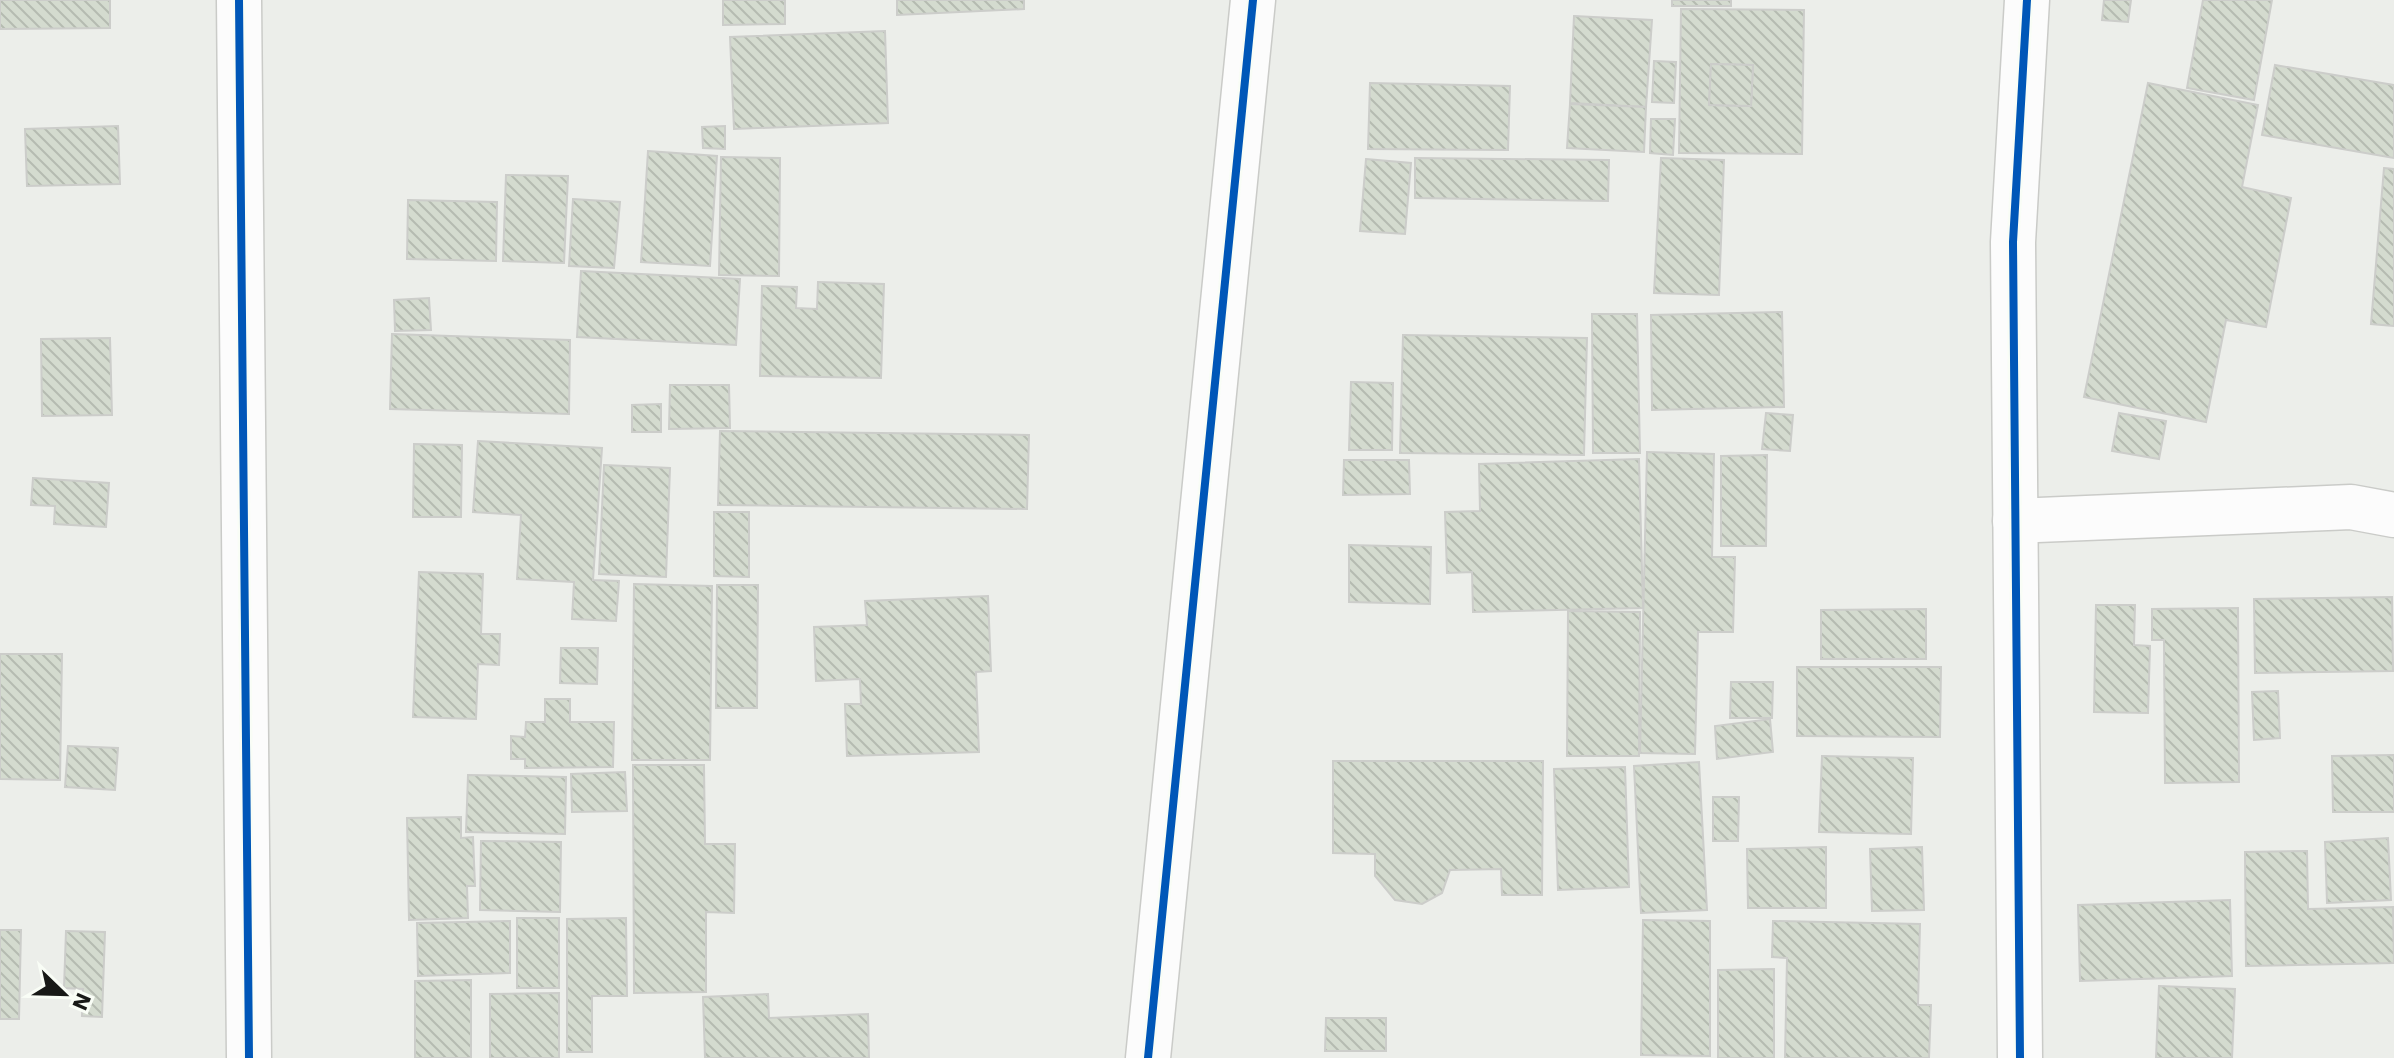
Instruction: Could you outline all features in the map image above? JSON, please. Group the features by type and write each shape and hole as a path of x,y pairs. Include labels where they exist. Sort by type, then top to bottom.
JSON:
{"street":[{"path":"239,0 249,1058"},
{"path":"1148,1058 1253,0"},
{"path":"2020,1058 2013,242 2027,0"},
{"path":"2015,521 2351,507 2394,515"}],"building":[{"path":"0,0 110,0 110,28 0,29"},
{"path":"723,0 785,0 785,24 723,25"},
{"path":"897,0 1024,0 1024,9 897,15"},
{"path":"1672,0 1731,0 1731,6 1672,6"},
{"path":"2104,0 2131,0 2128,22 2102,20"},
{"path":"2203,0 2272,0 2254,100 2187,88"},
{"path":"1681,9 1804,10 1802,154 1679,153","holes":["1711,64 1753,65 1751,106 1709,105"]},
{"path":"1574,16 1652,20 1646,107 1570,103"},
{"path":"885,31 888,123 734,129 730,37"},
{"path":"1654,61 1676,62 1674,103 1652,102"},
{"path":"1711,64 1753,65 1751,106 1709,105"},
{"path":"2275,65 2394,85 2394,158 2262,135"},
{"path":"1370,83 1510,86 1508,150 1368,149"},
{"path":"2148,83 2258,105 2242,187 2291,198 2266,327 2226,320 2206,422 2084,397"},
{"path":"1570,104 1646,107 1644,152 1567,148"},
{"path":"1651,119 1675,119 1673,155 1650,153"},
{"path":"118,126 120,184 27,186 25,129"},
{"path":"725,126 725,149 703,148 702,127"},
{"path":"648,151 717,156 710,266 641,262"},
{"path":"721,157 780,158 779,276 719,275"},
{"path":"1415,158 1609,160 1608,201 1415,198"},
{"path":"1661,158 1724,160 1719,295 1654,293"},
{"path":"1366,159 1411,163 1405,234 1360,231"},
{"path":"2384,168 2394,169 2394,326 2371,324"},
{"path":"506,175 568,176 564,263 503,261"},
{"path":"573,199 620,202 614,268 569,266"},
{"path":"408,200 497,202 496,261 407,259"},
{"path":"581,271 740,279 736,345 577,337"},
{"path":"818,282 884,284 881,378 760,376 762,286 797,287 796,308 817,309"},
{"path":"429,298 431,330 395,331 394,300"},
{"path":"1782,312 1784,407 1652,410 1651,315"},
{"path":"1592,314 1637,314 1640,453 1593,453"},
{"path":"392,334 570,340 569,414 390,409"},
{"path":"1403,335 1587,338 1584,455 1400,453"},
{"path":"110,338 112,415 42,416 41,339"},
{"path":"1351,382 1393,383 1392,450 1349,450"},
{"path":"670,385 729,385 730,428 669,429"},
{"path":"661,404 661,432 632,432 632,405"},
{"path":"1766,413 1793,415 1790,451 1762,449"},
{"path":"2119,413 2166,421 2159,459 2112,451"},
{"path":"720,431 1029,435 1027,509 718,505"},
{"path":"478,441 602,448 593,580 619,581 616,621 572,619 574,582 517,579 521,515 473,512"},
{"path":"414,444 462,445 461,517 413,517"},
{"path":"1647,452 1714,454 1712,557 1735,557 1733,632 1698,632 1695,754 1640,753"},
{"path":"1767,455 1766,546 1721,546 1721,456"},
{"path":"1639,459 1643,608 1473,612 1472,572 1447,573 1445,512 1480,511 1479,464"},
{"path":"1344,460 1409,460 1410,494 1343,495"},
{"path":"604,465 670,468 666,577 599,574"},
{"path":"33,478 109,483 106,527 54,524 55,506 31,505"},
{"path":"714,512 749,512 749,577 714,576"},
{"path":"1349,545 1431,547 1430,604 1349,602"},
{"path":"419,572 483,574 481,634 500,634 499,665 478,664 476,719 413,717"},
{"path":"634,584 712,586 710,760 632,760"},
{"path":"717,585 758,585 757,708 716,708"},
{"path":"988,596 991,671 976,672 979,752 847,756 845,704 861,704 860,679 816,681 814,627 867,625 865,601"},
{"path":"2392,597 2393,671 2255,673 2254,599"},
{"path":"2096,605 2135,605 2134,645 2150,646 2148,713 2094,712"},
{"path":"2238,608 2239,782 2165,783 2164,640 2152,640 2152,609"},
{"path":"1926,609 1926,659 1821,659 1821,610"},
{"path":"1568,611 1640,612 1639,756 1567,756"},
{"path":"561,648 598,648 597,684 560,683"},
{"path":"0,654 62,654 60,780 0,779"},
{"path":"1797,667 1941,667 1940,737 1797,736"},
{"path":"1731,682 1773,682 1772,718 1730,718"},
{"path":"2278,691 2280,738 2254,740 2252,692"},
{"path":"545,699 570,699 570,722 614,722 613,767 525,768 525,759 511,759 511,736 525,737 526,722 545,722"},
{"path":"1770,719 1773,752 1717,759 1715,726"},
{"path":"68,746 118,748 115,790 65,787"},
{"path":"2394,755 2394,812 2333,812 2332,756"},
{"path":"1822,756 1913,758 1911,834 1819,832"},
{"path":"1333,761 1543,761 1542,895 1502,895 1501,869 1450,870 1442,893 1422,904 1395,900 1375,876 1375,854 1333,853"},
{"path":"1699,762 1707,910 1641,913 1634,766"},
{"path":"633,765 704,765 705,844 735,844 734,913 706,912 706,992 634,993"},
{"path":"1625,767 1629,887 1558,890 1554,769"},
{"path":"625,772 627,811 572,812 571,774"},
{"path":"468,775 566,777 565,834 466,832"},
{"path":"1713,797 1739,797 1738,841 1713,841"},
{"path":"461,817 461,838 473,837 475,886 467,886 468,918 409,920 407,818"},
{"path":"2388,838 2391,900 2327,903 2325,842"},
{"path":"481,841 561,842 560,912 480,910"},
{"path":"1826,847 1826,908 1748,908 1747,849"},
{"path":"1922,847 1924,910 1872,911 1870,849"},
{"path":"2307,851 2308,909 2393,907 2394,963 2246,966 2245,852"},
{"path":"2230,900 2232,976 2080,981 2078,905"},
{"path":"517,918 559,918 559,988 517,988"},
{"path":"626,918 627,996 592,996 592,1052 567,1052 567,919"},
{"path":"1643,920 1710,921 1710,1056 1641,1055"},
{"path":"510,921 510,973 418,976 417,923"},
{"path":"1773,921 1920,924 1918,1005 1931,1005 1929,1058 1785,1058 1787,958 1772,957"},
{"path":"0,930 21,930 19,1019 0,1019"},
{"path":"66,931 105,932 102,1017 82,1016 83,989 64,988"},
{"path":"1774,969 1774,1058 1718,1058 1718,970"},
{"path":"471,980 471,1058 415,1058 415,981"},
{"path":"2159,986 2235,989 2232,1058 2156,1058"},
{"path":"559,993 559,1058 490,1058 490,994"},
{"path":"768,994 769,1018 868,1014 869,1058 705,1058 703,997"},
{"path":"1326,1018 1386,1018 1386,1051 1325,1051"}],"cycle path":[{"path":"239,0 249,1058"},
{"path":"1148,1058 1253,0"},
{"path":"2020,1058 2013,242 2027,0"}]}
